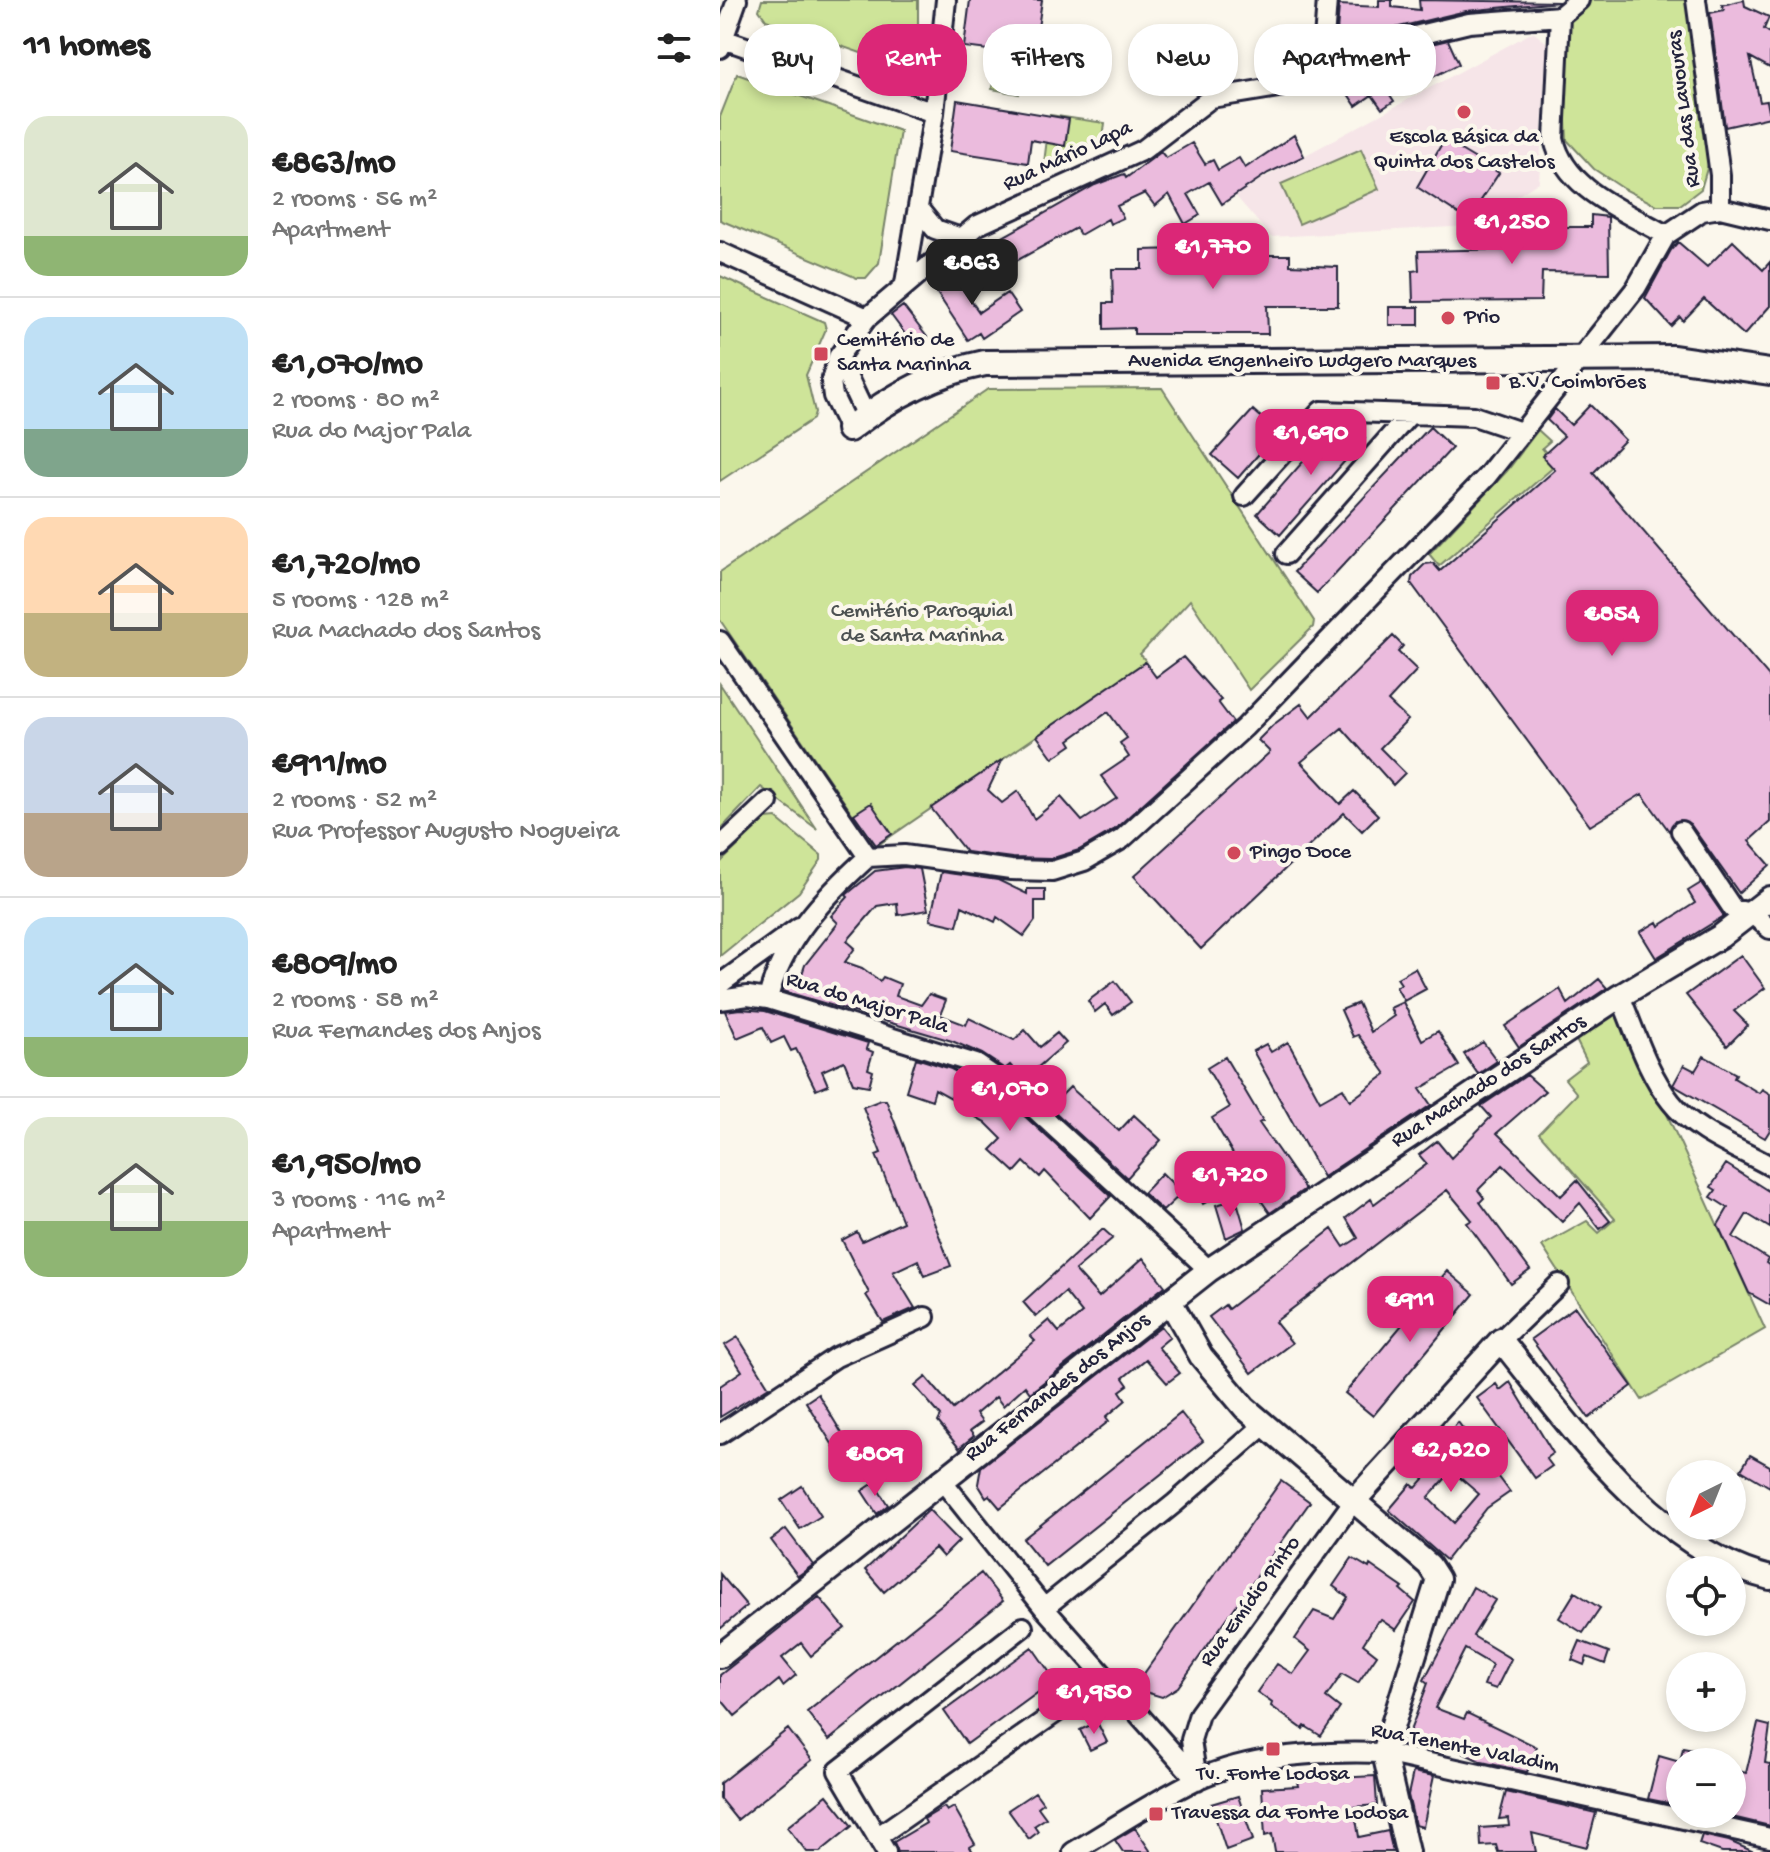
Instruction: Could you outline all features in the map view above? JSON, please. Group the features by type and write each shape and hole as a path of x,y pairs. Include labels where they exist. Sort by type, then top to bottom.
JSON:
{"main road":[{"name":"Avenida Engenheiro Ludgero Marques","path":"858,422 949,370 985,363 1674,358 1770,372"}],"street":[{"path":"737,0 722,44 934,113"},
{"path":"905,283 934,113 946,0"},
{"path":"1325,24 1327,0"},
{"path":"1579,0 1560,16 1554,139 1557,155 1578,182 1666,235"},
{"name":"Rua das Lavouras","path":"1696,0 1720,175 1720,208 1770,220"},
{"name":"Rua Mário Lapa","path":"1436,31 1469,23 1560,16"},
{"name":"Rua Mário Lapa","path":"858,422 838,357 867,318 905,283 976,226 1143,150 1211,98 1254,91"},
{"path":"918,208 935,229 961,238"},
{"path":"720,984 804,923 868,857 904,855 1011,870 1052,871 1084,861 1122,839 1245,727 1487,476 1636,288 1666,235 1702,211 1720,208"},
{"path":"720,252 867,318"},
{"path":"1244,496 1321,411 1474,416 1521,432"},
{"path":"1286,554 1409,415"},
{"path":"720,641 868,857"},
{"path":"720,847 768,802"},
{"path":"1681,831 1733,909 1751,913 1770,929"},
{"name":"Rua Machado dos Santos","path":"1209,1270 1620,996 1721,936 1770,898"},
{"path":"768,999 774,973 804,923"},
{"path":"742,967 741,981 748,996"},
{"name":"Rua do Major Pala","path":"720,1000 748,996 768,999 976,1064 1014,1090 1209,1270"},
{"path":"1620,996 1656,1081 1672,1105 1697,1125 1770,1166"},
{"name":"Rua Fernandes dos Anjos","path":"722,1650 1209,1270"},
{"path":"1352,1503 1501,1340 1559,1284"},
{"path":"1170,1301 1201,1356 1221,1383 1352,1503 1429,1565 1438,1579 1384,1753 1407,1852"},
{"path":"720,1434 836,1357 925,1317"},
{"path":"1501,1340 1589,1451 1631,1493 1685,1537 1751,1574 1770,1578"},
{"path":"1044,1608 1175,1503 1264,1425"},
{"path":"941,1479 1044,1608 1197,1780"},
{"name":"Rua Emídio Pinto","path":"1197,1780 1191,1740 1199,1714 1352,1503"},
{"path":"1023,1627 838,1771 882,1845 1067,1705"},
{"name":"Rua Tenente Valadim","path":"1073,1852 1197,1780 1238,1766 1330,1752 1384,1753 1770,1838"}],"shaded area":[{"name":"Escola Básica da Quinta dos Castelos","path":"1533,32 1547,43 1539,182 1470,226 1271,237 1234,194 1415,96 1436,96 1436,85"}],"green space":[{"path":"762,0 918,0 918,24 857,24 857,52 841,46 841,24 777,24 766,20 759,10"},
{"path":"1586,0 1689,0 1710,158 1701,189 1680,205 1656,205 1624,189 1594,169 1567,140 1564,85 1570,16"},
{"path":"737,74 744,76 744,96 800,96 900,131 879,263 866,278 857,278 720,220 720,117"},
{"path":"1050,115 1105,123 1103,138 1044,163"},
{"path":"1361,149 1379,189 1299,224 1281,184"},
{"path":"720,276 824,322 826,329 806,375 815,412 813,419 720,481"},
{"name":"Cemitério Paroquial de Santa Marinha","path":"1162,388 1314,621 1313,627 1249,690 1190,600 1140,654 1146,661 875,847 720,620 720,572 988,389"},
{"path":"1538,430 1550,441 1542,448 1556,465 1439,566 1429,554 1507,471"},
{"path":"720,684 817,829 761,787 720,830"},
{"path":"776,818 821,855 821,860 799,892 720,956 720,863 766,819"},
{"path":"1618,1007 1765,1329 1642,1400 1542,1246 1587,1221 1599,1233 1615,1219 1539,1133 1577,1094 1565,1079 1587,1062 1574,1036"}],"building":[{"path":"970,0 1042,0 1039,24 983,24 983,49 967,47"},
{"path":"1379,0 1392,0 1392,7 1420,10 1419,0 1559,2 1466,11 1412,24 1338,24 1339,5 1379,7"},
{"path":"1744,0 1745,6 1769,17 1764,29 1770,33 1770,68 1750,57 1760,102 1767,101 1770,117 1725,127 1710,13 1724,10 1722,5"},
{"path":"1448,40 1459,64 1436,76 1436,43"},
{"path":"1349,96 1371,96 1356,106"},
{"path":"1373,96 1391,96 1394,101 1382,109"},
{"path":"957,100 1069,119 1065,146 1031,140 1028,163 950,151"},
{"path":"1294,135 1304,156 1268,173 1222,204 1209,182 1188,194 1200,215 1185,224 1169,194 1155,206 1145,193 1117,206 1123,218 1110,224 1108,219 1080,235 1076,228 1007,266 994,242 1095,185 1124,174 1126,178 1161,152 1166,158 1192,143 1205,164 1213,160 1218,170 1239,158 1245,168"},
{"path":"1444,140 1499,173 1468,220 1417,187"},
{"path":"1591,215 1608,217 1609,273 1542,272 1541,301 1413,302 1412,271 1419,270 1418,251 1512,249 1519,233 1543,233 1542,227 1591,227"},
{"path":"1733,241 1763,270 1770,262 1770,306 1744,335 1704,299 1683,321 1680,317 1671,326 1645,298 1671,250 1678,242 1707,267"},
{"path":"1257,247 1257,255 1290,255 1290,265 1338,267 1338,306 1267,306 1268,334 1134,334 1134,328 1104,329 1104,303 1113,303 1112,269 1142,269 1142,250"},
{"path":"948,268 979,312 1007,293 1020,312 982,338 979,333 968,340 929,281"},
{"path":"903,306 927,337 914,346 891,315"},
{"path":"1389,307 1419,307 1419,325 1389,325"},
{"path":"1590,405 1625,440 1593,473 1770,678 1770,822 1749,841 1770,865 1739,893 1690,824 1675,821 1669,831 1642,794 1590,826 1411,583 1412,577 1425,564 1433,563 1440,571 1555,470 1542,456 1564,436 1547,420 1555,409 1571,425"},
{"path":"1253,410 1278,432 1238,478 1212,455"},
{"path":"1336,424 1349,424 1365,438 1280,535 1257,514"},
{"path":"1430,427 1452,448 1317,593 1294,572"},
{"name":"Pingo Doce","path":"1393,636 1403,646 1398,652 1417,670 1388,701 1408,720 1380,748 1405,773 1393,785 1342,728 1301,762 1340,804 1354,791 1378,815 1362,831 1344,813 1201,949 1134,876 1270,752 1258,740 1273,725 1301,704 1311,717"},
{"path":"1183,657 1221,700 1218,702 1233,722 1115,829 1079,850 1050,859 1012,858 966,852 931,808 1003,759 988,790 1002,803 1018,791 1034,819 1061,797 1082,821 1117,798 1101,776 1129,757 1120,743 1127,738 1108,712 1069,740 1072,745 1053,758 1037,736 1145,662 1156,677"},
{"path":"871,803 892,834 876,845 854,814"},
{"path":"905,867 920,869 928,910 898,915 897,903 877,906 847,941 855,948 845,962 862,968 880,981 883,977 900,984 896,996 921,1005 929,994 946,1000 940,1015 966,1025 969,1018 1014,1040 1025,1030 1040,1047 1057,1033 1066,1043 1023,1080 1010,1065 1005,1069 982,1054 952,1041 783,991 787,978 799,983 805,965 838,923 831,916 848,897 846,895 875,871"},
{"path":"941,872 998,880 1027,894 1027,889 1045,889 1045,901 1035,901 1035,921 1024,936 997,917 995,922 962,906 957,926 930,920"},
{"path":"1701,883 1724,916 1656,958 1640,932 1657,922 1659,926 1695,903 1688,891"},
{"path":"1741,955 1765,988 1734,1011 1748,1025 1727,1046 1686,995"},
{"path":"1415,968 1426,989 1404,1001 1396,987 1401,984 1397,978"},
{"path":"1599,979 1607,988 1519,1047 1505,1026 1560,989 1568,1004"},
{"path":"1115,981 1131,1002 1113,1015 1105,1004 1095,1012 1088,1001"},
{"path":"1403,1002 1422,1040 1438,1031 1459,1066 1420,1089 1431,1105 1323,1177 1253,1051 1266,1044 1271,1052 1288,1042 1320,1101 1343,1088 1350,1101 1386,1074 1358,1035 1353,1037 1341,1010 1358,1003 1371,1032 1394,1016 1390,1008"},
{"path":"725,1011 765,1011 868,1043 866,1049 873,1052 868,1069 873,1071 869,1086 853,1083 844,1061 822,1071 828,1085 816,1090 796,1049 791,1051 784,1037 771,1043 763,1027 737,1038"},
{"path":"1483,1042 1497,1061 1478,1074 1464,1054"},
{"path":"1704,1056 1736,1074 1734,1078 1759,1093 1762,1089 1770,1094 1770,1130 1765,1138 1673,1085 1684,1065 1695,1071"},
{"path":"1225,1057 1263,1121 1259,1123 1305,1189 1270,1213 1233,1161 1236,1159 1212,1118 1230,1107 1207,1068"},
{"path":"916,1058 951,1069 1006,1099 1111,1196 1090,1218 1045,1171 1040,1177 1024,1162 1015,1172 991,1150 1002,1139 985,1122 961,1109 964,1105 935,1089 932,1100 906,1091"},
{"path":"1527,1075 1545,1091 1497,1133 1561,1196 1577,1180 1610,1221 1600,1229 1580,1203 1562,1222 1503,1165 1478,1190 1484,1198 1480,1202 1530,1270 1511,1284 1467,1223 1472,1220 1447,1190 1275,1322 1292,1343 1252,1373 1209,1317 1225,1305 1228,1309 1332,1229 1344,1247 1358,1238 1346,1218 1371,1199 1374,1204 1427,1164 1419,1155 1437,1141 1451,1158 1491,1117 1481,1106"},
{"path":"1070,1087 1119,1131 1134,1115 1161,1140 1127,1178 1044,1102 1054,1092 1059,1098"},
{"path":"886,1100 951,1266 924,1276 918,1260 893,1272 915,1308 883,1322 866,1295 869,1293 842,1240 857,1232 862,1241 903,1222 876,1155 881,1153 863,1107"},
{"path":"1726,1164 1770,1192 1770,1228 1747,1214 1733,1237 1768,1259 1770,1305 1749,1293 1718,1225 1728,1208 1711,1197 1716,1190 1711,1187"},
{"path":"1204,1171 1218,1196 1203,1204 1190,1179"},
{"path":"1162,1173 1182,1193 1163,1211 1143,1193"},
{"path":"1230,1201 1232,1207 1238,1205 1245,1229 1226,1238 1216,1205"},
{"path":"1103,1229 1113,1238 1075,1270 1099,1297 1143,1258 1165,1286 1030,1393 1025,1386 1003,1406 996,1397 976,1414 982,1422 970,1431 974,1436 959,1448 938,1422 941,1416 915,1386 926,1377 953,1409 1035,1341 1030,1336 1049,1320 1059,1332 1082,1313 1065,1292 1036,1317 1023,1302"},
{"path":"1447,1271 1474,1294 1373,1416 1345,1393"},
{"path":"1575,1307 1632,1386 1589,1418 1531,1339"},
{"path":"1161,1326 1170,1337 1158,1347 1180,1373 1167,1383 1146,1359 1123,1378 1128,1385 1120,1391 1126,1400 1106,1417 1109,1421 1000,1508 989,1495 986,1497 978,1484 981,1467"},
{"path":"738,1337 769,1387 720,1417 720,1386 742,1371 725,1345"},
{"path":"1510,1382 1553,1453 1546,1458 1552,1466 1535,1478 1477,1398 1496,1384 1500,1390"},
{"path":"818,1394 849,1445 837,1452 806,1402"},
{"path":"1181,1413 1203,1441 1045,1566 1023,1539"},
{"path":"1458,1422 1510,1492 1487,1508 1446,1560 1389,1510 1411,1484 1416,1488 1440,1461 1431,1454","holes":["1452,1471 1479,1494 1454,1523 1428,1498"]},
{"path":"1750,1455 1770,1466 1770,1487 1746,1473 1746,1462"},
{"path":"1281,1481 1310,1502 1178,1687 1162,1697 1145,1692 1138,1682"},
{"path":"874,1483 888,1505 877,1514 862,1491"},
{"path":"802,1486 821,1516 800,1529 781,1500"},
{"path":"929,1510 959,1541 943,1557 935,1548 884,1592 865,1570"},
{"path":"786,1529 813,1565 798,1576 771,1540"},
{"path":"1352,1558 1369,1568 1370,1565 1403,1588 1401,1590 1415,1602 1396,1630 1381,1620 1377,1622 1363,1644 1377,1655 1358,1683 1342,1674 1326,1697 1340,1708 1321,1736 1305,1726 1303,1729 1257,1692 1277,1664 1293,1674 1310,1651 1295,1639 1314,1611 1334,1619 1348,1597 1333,1586"},
{"path":"981,1573 1003,1601 829,1740 807,1712"},
{"path":"720,1574 747,1606 720,1629"},
{"path":"1473,1587 1495,1600 1473,1636 1511,1659 1496,1689 1484,1685 1492,1665 1465,1649 1435,1708 1464,1719 1467,1713 1537,1747 1527,1772 1482,1762 1436,1740 1433,1748 1407,1739 1428,1683 1424,1680"},
{"path":"1575,1592 1600,1608 1583,1633 1559,1618"},
{"path":"819,1597 845,1628 811,1656 801,1643 782,1658 796,1675 783,1686 779,1680 735,1716 720,1698 720,1675"},
{"path":"1580,1641 1609,1652 1605,1664 1587,1657 1584,1665 1572,1660"},
{"path":"1032,1647 1055,1680 967,1744 944,1711"},
{"path":"1097,1722 1107,1742 1090,1750 1080,1730"},
{"path":"1758,1723 1770,1726 1765,1763 1770,1764 1770,1826 1746,1820 1746,1773"},
{"path":"788,1729 812,1760 737,1820 720,1799 720,1783"},
{"path":"1659,1756 1666,1758 1666,1803 1648,1799"},
{"path":"1413,1772 1434,1776 1423,1827 1415,1825 1408,1795"},
{"path":"1337,1775 1337,1778 1375,1776 1377,1805 1354,1807 1359,1837 1388,1831 1393,1852 1275,1852 1272,1834 1265,1836 1262,1788 1298,1786 1297,1781"},
{"path":"1035,1792 1043,1803 1038,1807 1046,1818 1034,1826 1038,1832 1029,1839 1008,1810"},
{"path":"1506,1792 1596,1813 1587,1847 1532,1833 1536,1852 1498,1852 1496,1845 1481,1846 1480,1828 1509,1826 1508,1818 1499,1819"},
{"path":"827,1795 852,1826 820,1852 807,1852 787,1827"},
{"path":"1238,1796 1253,1840 1226,1850 1211,1804"},
{"path":"944,1807 947,1811 954,1807 975,1844 970,1847 973,1852 898,1852 894,1842 926,1823 924,1819"},
{"path":"1135,1828 1151,1852 1123,1852 1115,1840"},
{"path":"1702,1835 1729,1841 1754,1852 1722,1852 1699,1844"}],"place":[{"name":"Escola Básica da Quinta dos Castelos","path":"1464,112"},
{"name":"Prio","path":"1448,318"},
{"name":"Cemitério de Santa Marinha","path":"821,354"},
{"name":"B.V. Coimbrões","path":"1493,383"},
{"name":"Pingo Doce","path":"1234,853"},
{"name":"Tv. Fonte Lodosa","path":"1273,1749"},
{"name":"Travessa da Fonte Lodosa","path":"1156,1814"}]}
